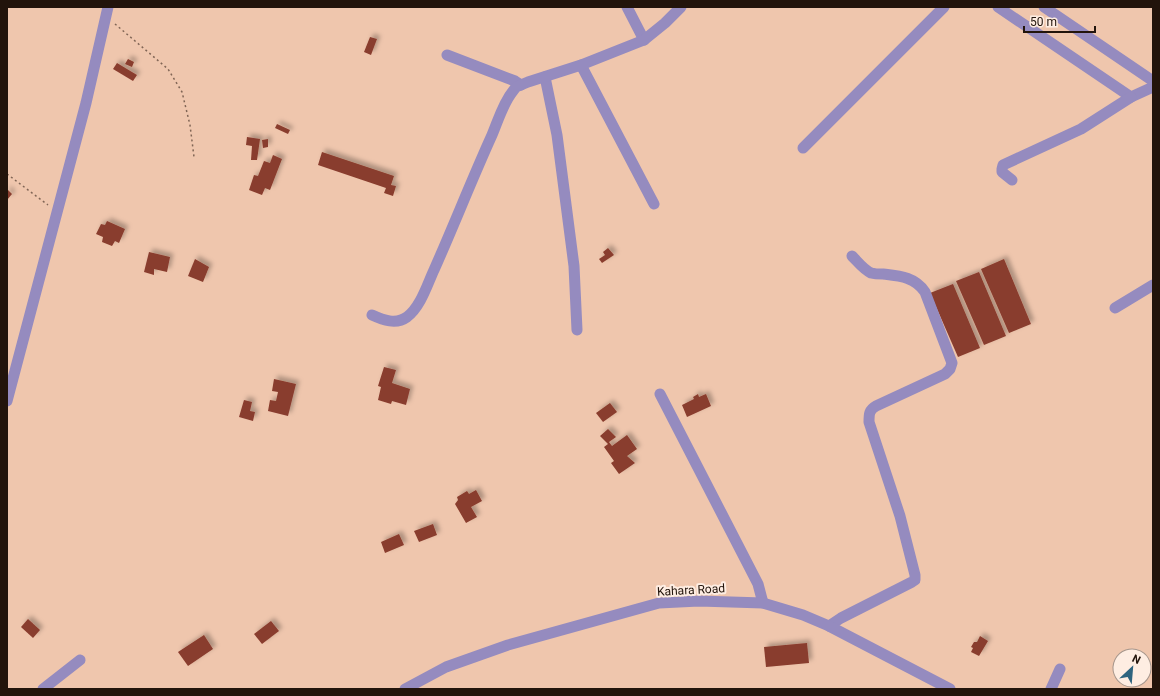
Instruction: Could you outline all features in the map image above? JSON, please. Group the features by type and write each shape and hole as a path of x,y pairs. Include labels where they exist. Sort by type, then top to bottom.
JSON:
{"street":[{"path":"627,7 644,40"},
{"path":"372,315 398,322 415,309 446,243 510,94 516,87 581,65 644,40 665,23 681,7"},
{"path":"803,148 944,7"},
{"path":"998,7 1131,97"},
{"path":"1044,7 1153,81"},
{"path":"7,401 86,103 107,12"},
{"path":"447,55 515,81 521,85"},
{"path":"581,65 654,204"},
{"path":"545,78 557,135 574,266 577,330"},
{"path":"1012,180 1002,172 1003,165 1081,129 1131,97 1153,87"},
{"path":"829,626 841,618 915,580 900,516 869,422 869,414 871,409 876,406 945,374 950,369 952,363 925,292 921,286 914,280 904,277 869,272 852,256"},
{"path":"1116,308 1153,285"},
{"path":"660,394 758,584 764,603"},
{"name":"Kahara Road","path":"405,689 446,667 508,645 659,603 699,601 764,603 803,615 829,626 950,689"},
{"path":"43,689 80,660"},
{"path":"1051,689 1060,670"}],"path":[{"path":"107,12 168,69 182,92 190,125 194,157"},
{"path":"7,174 57,212"}],"building":[{"path":"370,37 377,39 371,55 364,52"},
{"path":"128,59 134,62 132,67 125,64"},
{"path":"117,63 137,75 133,81 113,69"},
{"path":"277,124 290,130 288,134 275,128"},
{"path":"247,137 260,139 257,160 251,160 252,146 246,145"},
{"path":"268,139 268,147 263,148 262,140"},
{"path":"322,152 394,176 391,185 396,186 393,196 384,193 386,188 318,165"},
{"path":"273,155 282,159 270,190 265,188 262,195 249,190 254,175 258,176 264,161 270,163"},
{"path":"7,189 12,194 7,200"},
{"path":"107,221 125,229 119,243 115,241 112,246 102,242 103,237 96,234 101,224 105,225"},
{"path":"608,248 614,255 602,263 599,259 605,255 603,252"},
{"path":"149,252 170,257 167,272 154,269 154,275 144,272"},
{"path":"195,259 209,267 203,282 188,276"},
{"path":"1004,259 1031,324 1009,333 981,269"},
{"path":"979,272 1006,336 984,345 956,281"},
{"path":"953,284 980,348 958,357 930,293"},
{"path":"384,367 396,370 392,383 410,389 406,405 392,401 391,404 378,400 381,387 378,386"},
{"path":"274,379 296,384 288,416 268,411 270,400 276,401 278,392 272,391"},
{"path":"698,394 699,397 706,394 711,406 687,417 682,405 694,399 693,397"},
{"path":"244,400 252,402 250,411 255,412 253,421 239,417"},
{"path":"610,403 617,412 603,422 596,413"},
{"path":"608,429 616,437 609,442 612,446 627,435 637,449 627,456 635,463 619,474 611,463 614,461 604,447 608,444 600,436"},
{"path":"476,490 482,501 471,507 477,517 466,523 455,504 458,500 457,497 467,491 469,494"},
{"path":"433,524 437,535 419,542 414,531"},
{"path":"399,534 404,545 385,553 381,542"},
{"path":"28,619 40,630 33,638 21,627"},
{"path":"271,621 279,631 262,644 254,634"},
{"path":"204,635 213,649 188,666 178,652"},
{"path":"980,636 988,641 979,656 971,652 973,648 971,647 974,642 977,642"},
{"path":"807,643 809,663 766,667 764,647"}]}
